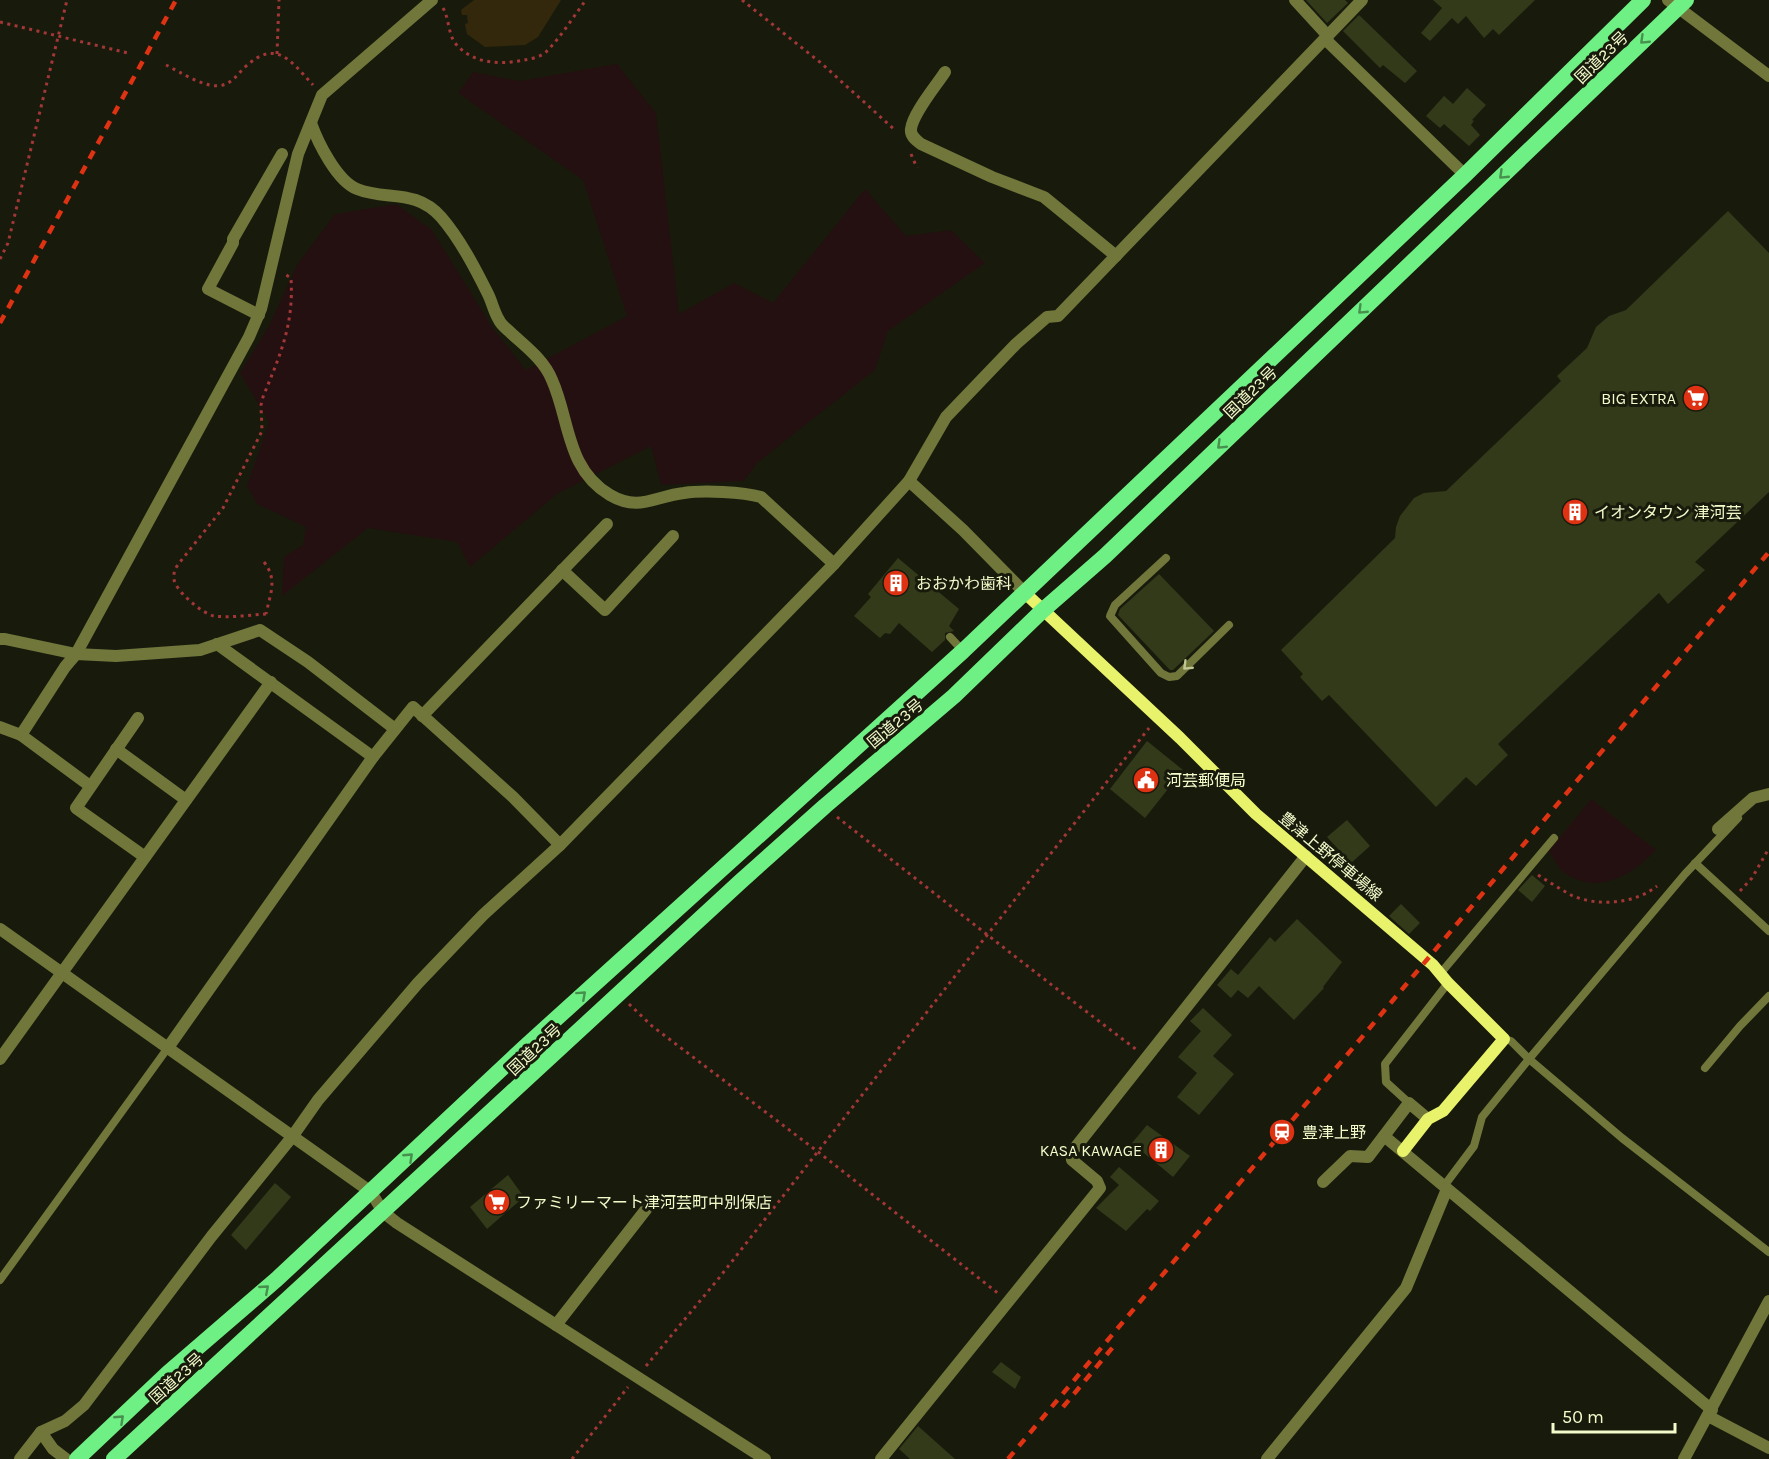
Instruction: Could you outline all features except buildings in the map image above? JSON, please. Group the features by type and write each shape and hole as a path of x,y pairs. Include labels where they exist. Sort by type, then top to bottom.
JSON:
{"highway":[{"name":"国道23号","path":"77,1459 168,1373 277,1279 536,1037 963,651 1465,174 1643,0"},
{"name":"国道23号","path":"114,1459 823,807 954,696 1042,611 1113,548 1678,3"}],"main road":[{"name":"豊津上野停車場線","path":"1025,593 1256,814 1427,959 1504,1039"},
{"path":"1403,1151 1428,1119 1443,1111 1504,1039"}],"street":[{"path":"1295,0 1327,37 1465,174"},
{"path":"20,1459 41,1432 65,1420 84,1405 211,1237 292,1137 318,1100 418,983 483,915 560,845 834,564 909,481 946,417 1016,344 1047,317 1058,316 1189,182 1192,174 1362,0"},
{"path":"21,735 76,654 249,337 259,315 272,267 298,154 322,95 436,2"},
{"path":"1678,3 1769,76"},
{"path":"945,72 914,119 911,129 914,139 992,177 1044,197 1116,256"},
{"path":"311,123 335,168 346,182 355,188 371,193 401,195 417,200 440,216 469,258 499,321 541,361 553,380 571,444 586,473 596,485 622,501 634,503 645,503 685,492 749,494 761,497 834,564"},
{"path":"259,315 208,289 233,239 282,154"},
{"path":"909,481 963,530 1025,593"},
{"path":"422,716 607,524"},
{"path":"562,570 605,610 673,536"},
{"path":"0,639 76,654 116,656 200,650 260,630 308,662 395,729"},
{"path":"217,644 373,757"},
{"path":"0,1059 271,682"},
{"path":"167,1049 373,757 413,708 513,797 560,845"},
{"path":"138,718 76,808 145,857"},
{"path":"0,727 21,735 90,786"},
{"path":"116,749 186,800"},
{"path":"1718,829 1753,798 1769,794"},
{"path":"881,1459 1100,1188 1097,1181 1072,1160 1071,1153 1306,856"},
{"path":"0,929 371,1192 383,1212 397,1223 765,1459"},
{"path":"1323,1182 1350,1156 1368,1157 1409,1103 1428,1119"},
{"path":"1384,1136 1710,1413 1769,1448"},
{"path":"1267,1459 1406,1288 1445,1187"},
{"path":"556,1325 651,1203"},
{"path":"1684,1459 1764,1319 1769,1301"},
{"path":"41,1432 53,1449 66,1459"}],"lane":[{"path":"1166,558 1115,605 1110,616 1161,673 1169,677 1177,676 1229,625"},
{"path":"950,637 963,651"},
{"path":"1445,1187 1474,1146 1482,1118 1529,1059 1695,863 1737,820 1753,798"},
{"path":"1409,1103 1386,1082 1385,1064 1444,979 1554,838"},
{"path":"1695,863 1769,931"},
{"path":"1705,1068 1769,996"},
{"path":"1504,1039 1511,1041 1622,1138 1769,1252"},
{"path":"0,1280 167,1049"}],"path":[{"path":"0,259 8,243 67,0"},
{"path":"277,54 279,0"},
{"path":"436,2 445,10 452,35 460,47 476,59 505,63 544,54 586,0"},
{"path":"742,0 837,76 900,135"},
{"path":"0,22 128,53"},
{"path":"166,66 210,85 222,86 234,80 254,60 266,54 277,54 292,61 322,95"},
{"path":"911,152 917,168"},
{"path":"266,614 224,617 211,615 201,611 176,586 173,578 180,562 223,508 262,431 263,397 286,339 291,317 291,278 272,267"},
{"path":"260,630 266,621 273,583 272,576 264,562"},
{"path":"572,1459 719,1278 1149,727 1154,714"},
{"path":"823,807 987,933 1059,992 1147,1057"},
{"path":"1733,898 1752,878 1769,848"},
{"path":"1528,869 1573,896 1601,902 1627,900 1650,892 1658,886"},
{"path":"620,994 652,1026 817,1151 1008,1302"}],"shaded area":[{"path":"474,0 561,0 538,37 525,45 485,47 467,34 465,24 468,23 467,15 462,15 461,10"},
{"path":"617,64 656,113 679,314 734,283 773,303 865,189 906,236 951,230 985,263 888,331 875,370 757,463 744,481 661,485 651,446 557,494 470,567 457,542 368,528 282,596 284,557 303,545 306,527 257,504 247,486 269,422 240,373 269,326 297,265 335,214 396,204 432,230 492,327 526,370 627,316 583,180 458,93 473,72 519,81"},
{"path":"1591,799 1656,850 1636,868 1612,880 1600,883 1575,879 1562,871 1549,851"}],"railway":[{"path":"0,323 176,0"},
{"path":"1008,1459 1769,552"},
{"path":"1063,1407 1113,1347"}],"place":[{"name":"BIG EXTRA","path":"1696,398"},
{"name":"イオンタウン 津河芸","path":"1575,512"},
{"name":"おおかわ歯科","path":"896,583"},
{"name":"河芸郵便局","path":"1146,780"},
{"name":"豊津上野","path":"1282,1132"},
{"name":"KASA KAWAGE","path":"1161,1150"},
{"name":"ファミリーマート津河芸町中別保店","path":"497,1202"}]}
